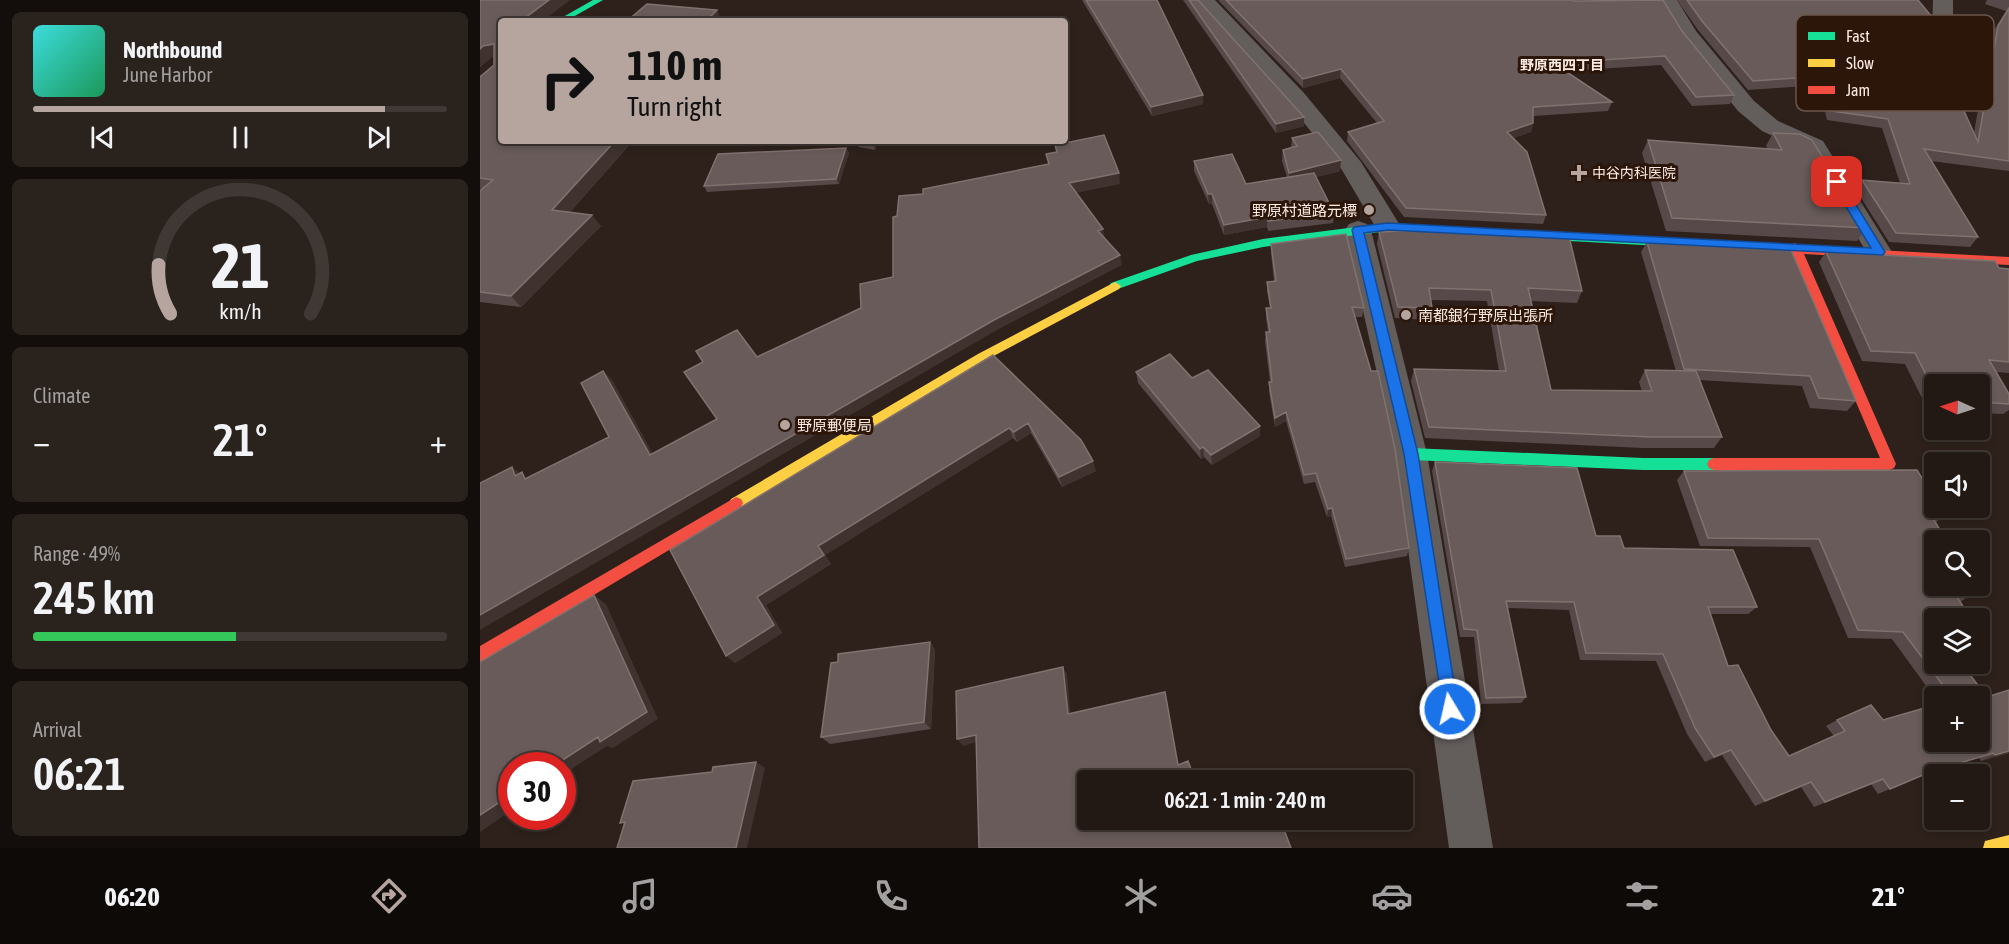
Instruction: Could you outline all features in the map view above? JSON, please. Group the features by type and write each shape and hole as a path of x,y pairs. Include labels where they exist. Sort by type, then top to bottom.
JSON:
{"main road":[{"path":"565,18 598,0"},
{"path":"480,655 982,357 1102,291 1195,258 1263,243 1388,227 1795,247 2009,261"},
{"path":"1411,454 1643,464 1889,464 1795,247"},
{"path":"1992,848 2009,844"}],"street":[{"path":"1204,0 1303,106 1352,167 1388,227"},
{"path":"1667,0 1687,34 1746,106 1770,126 1815,146 1879,252"},
{"path":"1943,0 1943,15"},
{"path":"1358,230 1411,454 1471,848"}],"building":[{"path":"480,0 549,0 525,18 498,18 498,144 612,144 552,210 592,215 511,296 480,292 480,191 493,180 480,178 480,77 494,65 494,44 483,46 480,49"},
{"path":"1086,0 1157,0 1203,95 1151,107"},
{"path":"1189,0 1198,0 1304,117 1276,124"},
{"path":"1226,0 1663,0 1682,31 1734,95 1696,97 1665,56 1553,63 1612,102 1533,107 1533,123 1507,132 1527,152 1546,215 1406,208 1348,132 1384,121 1341,69 1303,79"},
{"path":"1687,0 1918,0 1930,15 1796,15 1796,78 1753,81"},
{"path":"647,4 717,10 709,18 631,18"},
{"path":"2009,8 2009,161 1924,149 1978,237 1896,233 1862,180 1910,184 1888,119 1832,111 1964,111 1978,142 1983,111 1994,111 1994,49 1998,26"},
{"path":"1318,132 1341,160 1289,173 1283,150 1297,146 1292,138"},
{"path":"1773,133 1800,134 1812,140 1866,228 1672,218 1648,140 1782,150"},
{"path":"1104,135 1119,173 1069,183 1103,229 1098,231 1120,255 994,320 480,615 480,483 512,467 515,476 522,472 525,479 609,437 581,383 603,371 650,455 717,419 684,372 703,362 696,351 737,330 757,357 861,308 860,284 893,277 893,217 897,216 899,196 923,194 923,189 1049,164 1046,154 1057,152 1055,145"},
{"path":"846,148 836,179 704,186 718,154"},
{"path":"1232,154 1246,184 1314,173 1334,213 1268,221 1268,217 1224,225 1212,194 1208,194 1194,161"},
{"path":"1426,230 1569,236 1582,291 1528,288 1551,390 1652,391 1645,370 1696,371 1722,437 1650,437 1429,427 1414,369 1506,371 1491,290 1429,288 1432,308 1398,307 1379,232"},
{"path":"1346,234 1364,308 1352,307 1371,371 1378,371 1395,449 1409,548 1346,559 1332,508 1328,509 1316,473 1304,475 1286,412 1275,418 1269,382 1272,382 1266,332 1270,332 1266,308 1271,308 1267,282 1276,281 1271,244"},
{"path":"1647,242 1791,250 1856,401 1819,398 1810,376 1684,369"},
{"path":"1826,252 1995,261 1999,268 2009,269 2009,362 1989,360 2009,394 2009,404 1990,403 1990,374 1926,374 1915,353 1871,351"},
{"path":"1170,354 1192,378 1208,370 1260,426 1211,455 1203,447 1200,449 1136,372"},
{"path":"993,355 1081,440 1093,461 1059,477 1028,423 1014,432 1009,428 818,546 824,555 757,597 774,625 726,656 670,550"},
{"path":"1435,462 1577,468 1596,536 1620,536 1624,548 1733,550 1757,607 1708,607 1728,666 1738,665 1771,730 1789,756 1845,731 1837,720 1871,705 1883,720 1924,708 1924,752 1990,752 1990,696 2009,690 2009,751 1995,755 1993,753 1957,764 1924,764 1924,775 1890,789 1883,779 1825,802 1811,782 1765,801 1731,750 1714,757 1695,728 1663,654 1586,653 1574,602 1506,601 1526,697 1486,698 1477,630 1464,629"},
{"path":"1917,470 1924,481 1924,518 1933,518 1940,530 1924,530 1924,596 1957,596 1964,608 1924,608 1924,660 1903,632 1858,630 1819,539 1708,538 1684,471"},
{"path":"594,595 647,712 600,742 598,737 575,752 498,752 498,803 480,815 480,662"},
{"path":"930,642 924,722 821,737 831,663 838,662 838,654"},
{"path":"1063,667 1068,714 1165,692 1178,765 1188,761 1191,770 1077,770 1077,830 1284,830 1291,848 979,848 976,735 957,739 956,691"},
{"path":"1934,674 1969,674 1979,686 1944,686"},
{"path":"756,762 736,848 617,848 625,822 620,823 633,781 712,772 713,767"}],"traffic: fast":[{"path":"566,18 599,0"},
{"path":"1115,286 1195,258 1263,243 1388,227 1697,244"},
{"path":"1411,454 1643,464 1714,464"}],"traffic: slow":[{"path":"736,503 982,357 1115,286"},
{"path":"1992,848 2009,844"}],"traffic: jam":[{"path":"1697,244 2009,261"},
{"path":"1714,464 1889,464 1795,247"},
{"path":"480,655 736,503"}],"place":[{"name":"中谷内科医院","path":"1579,173"},
{"name":"野原村道路元標","path":"1369,210"},
{"name":"南都銀行野原出張所","path":"1406,315"},
{"name":"野原郵便局","path":"785,425"}],"district":[{"name":"野原西四丁目","path":"1562,65"}],"route":[{"path":"1450,709 1411,454 1358,230 1388,227 1879,252 1837,182"}]}
